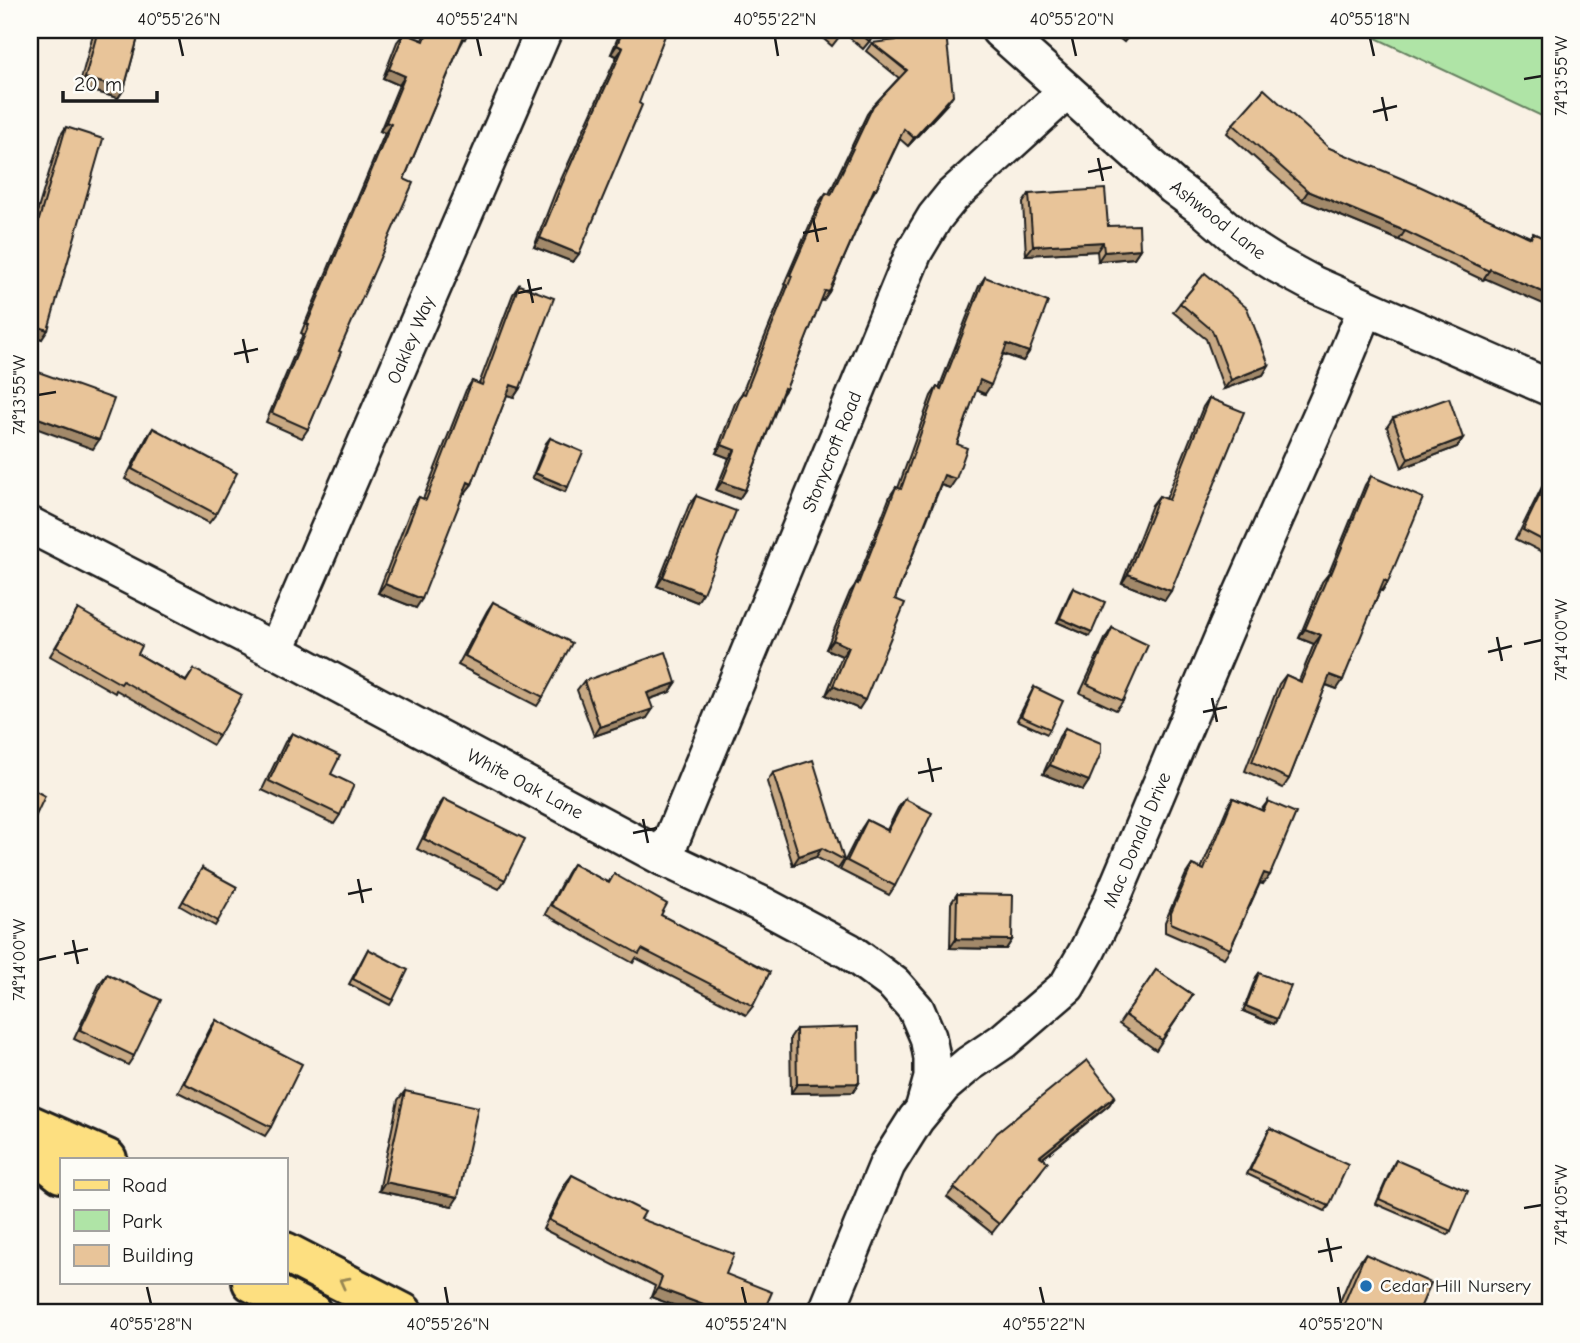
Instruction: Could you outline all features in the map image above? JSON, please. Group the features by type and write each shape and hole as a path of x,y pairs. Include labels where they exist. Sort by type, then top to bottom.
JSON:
{"main road":[{"path":"30,1125 105,1158"},
{"path":"30,1148 60,1172"},
{"path":"287,1253 402,1313"},
{"path":"256,1284 312,1313"}],"street":[{"name":"Oakley Way","path":"276,650 544,30"},
{"name":"Ashwood Lane","path":"999,30 1174,187 1243,243 1312,284 1550,388"},
{"name":"Stonycroft Road","path":"664,858 914,253 935,217 952,196 1067,91"},
{"name":"Mac Donald Drive","path":"826,1313 887,1165 916,1119 943,1086 1003,1041 1068,986 1087,951 1111,902 1366,307"},
{"name":"White Oak Lane","path":"30,525 276,650 664,858 761,904 849,951 894,984 916,1009 928,1037 932,1058 932,1079 923,1110"}],"green space":[{"path":"1359,30 1550,30 1550,120"}],"building":[{"path":"98,30 140,30 124,89 85,78"},
{"path":"428,30 469,30 465,39 463,38 404,179 413,183 339,351 341,352 308,429 272,413 391,124 386,122 405,76 389,69 404,33 424,41"},
{"path":"623,30 667,30 639,103 642,105 579,254 540,238 623,48 617,45"},
{"path":"829,30 844,30 838,37"},
{"path":"856,30 878,30 869,41"},
{"path":"946,34 953,95 914,138 904,129 874,189 829,292 825,291 745,490 722,482 735,450 722,445 826,193 831,195 873,106 907,70 872,43"},
{"path":"1264,89 1329,148 1531,238 1533,233 1550,241 1550,295 1308,191 1233,124"},
{"path":"66,127 103,139 48,330 30,324 30,245"},
{"path":"1105,189 1108,226 1139,225 1140,249 1104,252 1103,242 1033,246 1029,194"},
{"path":"1205,273 1247,308 1269,365 1231,380 1212,330 1180,303"},
{"path":"985,277 1048,302 1029,352 1007,344 991,385 980,380 957,444 967,448 956,479 944,475 895,599 905,603 865,700 833,686 849,647 833,640 896,487 901,489 937,387 941,389"},
{"path":"519,285 554,298 520,388 511,385 472,484 468,482 422,599 385,584 419,497 426,500 472,381 482,385"},
{"path":"30,369 114,399 99,440 30,415"},
{"path":"1209,398 1244,412 1171,591 1128,574 1159,496 1169,500"},
{"path":"1449,398 1463,438 1408,459 1393,418"},
{"path":"153,428 237,473 216,514 132,469"},
{"path":"550,438 583,452 568,487 535,473"},
{"path":"1550,474 1550,544 1523,530"},
{"path":"1371,476 1423,498 1388,582 1384,580 1343,680 1330,675 1289,779 1252,762 1286,675 1301,682 1321,635 1305,629"},
{"path":"696,496 736,511 703,593 663,577"},
{"path":"1073,588 1105,602 1092,632 1060,618"},
{"path":"493,602 572,643 543,697 465,656"},
{"path":"78,609 142,646 138,654 186,682 194,669 242,695 219,736 123,681 121,684 56,647"},
{"path":"1112,628 1148,645 1123,701 1087,684"},
{"path":"666,652 676,683 647,693 653,709 600,727 584,681"},
{"path":"1034,687 1063,701 1050,729 1021,716"},
{"path":"1065,728 1101,743 1101,753 1089,781 1050,765"},
{"path":"292,733 340,756 331,774 354,785 340,815 269,781"},
{"path":"813,760 844,860 822,848 799,856 773,773"},
{"path":"30,788 45,796 30,828"},
{"path":"1233,798 1263,811 1268,801 1296,813 1270,875 1264,873 1230,949 1171,923 1171,913 1192,865 1204,870"},
{"path":"444,799 525,839 505,880 424,839"},
{"path":"905,799 932,813 895,886 847,861 867,820 888,831"},
{"path":"573,864 609,883 614,874 667,904 661,915 770,972 753,1006 642,949 639,954 551,905"},
{"path":"202,868 237,887 218,921 183,901"},
{"path":"957,894 1013,895 1012,940 956,939"},
{"path":"368,949 408,970 393,1000 353,979"},
{"path":"1156,970 1193,995 1162,1040 1125,1015"},
{"path":"1259,973 1291,986 1277,1019 1246,1006"},
{"path":"107,974 161,1000 134,1056 80,1030"},
{"path":"216,1020 302,1064 271,1127 184,1083"},
{"path":"858,1027 859,1083 797,1084 796,1029"},
{"path":"1087,1060 1115,1096 1040,1156 1048,1162 999,1224 954,1188 997,1133"},
{"path":"405,1091 478,1107 458,1197 385,1182"},
{"path":"1270,1128 1348,1165 1329,1206 1250,1170"},
{"path":"1396,1160 1468,1191 1451,1231 1379,1199"},
{"path":"572,1175 645,1212 641,1219 734,1254 726,1274 772,1292 763,1313 725,1313 658,1288 662,1277 549,1220"},
{"path":"1365,1254 1431,1283 1418,1313 1340,1313"}],"place":[{"name":"Cedar Hill Nursery","path":"1366,1286"}]}
